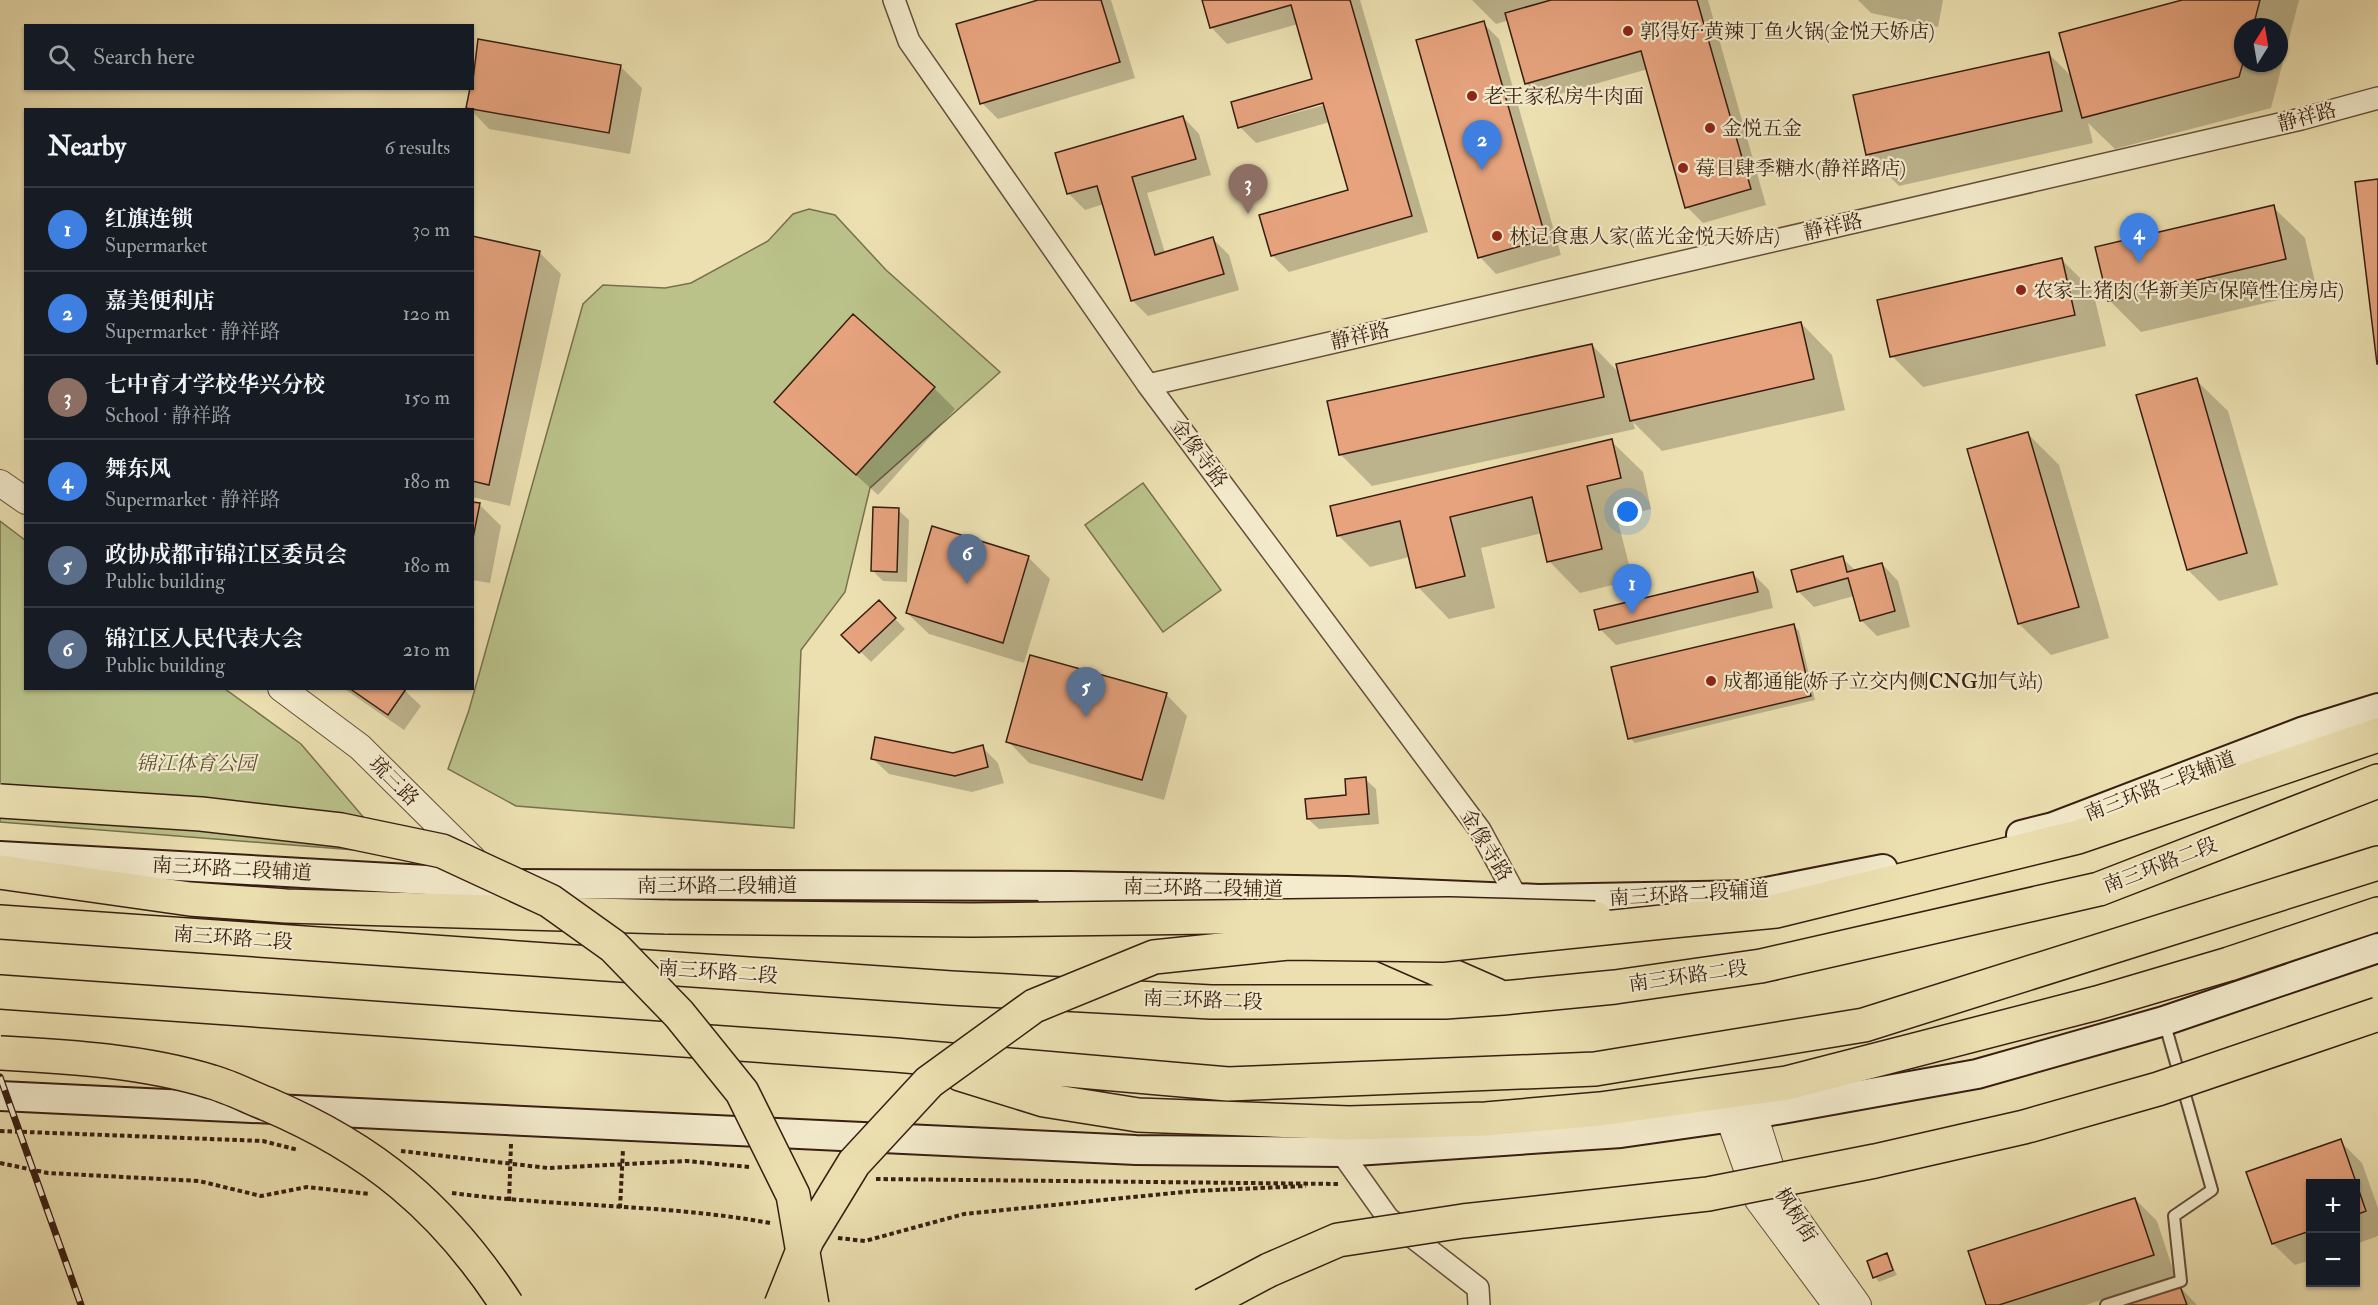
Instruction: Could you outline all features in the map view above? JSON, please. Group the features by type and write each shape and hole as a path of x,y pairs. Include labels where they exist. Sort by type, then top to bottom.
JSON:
{"highway":[{"path":"781,1305 807,1240 854,1163 929,1082 1034,1006 1154,957 1288,943 1442,945 1776,911 2078,837 2378,735"},
{"name":"南三环路二段","path":"0,922 940,987 1211,1002 1445,1002 1615,987 1761,966 2099,889 2378,781"},
{"path":"0,801 201,814 341,830 442,851 550,901 613,946 680,1014 742,1092 793,1195 812,1305"},
{"path":"0,992 895,1055 1228,1084 1595,1069 1864,1025 2378,863"},
{"path":"0,872 190,899 275,905 668,917 972,920 1449,914 1672,921"},
{"path":"895,1055 1044,1100 1138,1115 1345,1137 1486,1119 1588,1110 1787,1083 2097,1003 2229,964 2378,914"},
{"path":"1332,922 1503,998"},
{"path":"2229,964 2378,932"},
{"path":"1203,1305 1269,1270 1338,1240 1463,1221 1708,1194 1875,1161 2024,1127 2158,1089 2378,1014"},
{"path":"0,1053 66,1057 151,1067 213,1082 339,1138 393,1176 437,1213 507,1305"}],"main road":[{"name":"南三环路二段辅道","path":"0,856 498,884 980,885 1337,891 1517,898 1751,895 1901,866 2053,827 2304,730 2378,708"},
{"path":"0,1096 1136,1150 1345,1137 1621,1132 1742,1116 1977,1074 2164,1021 2378,948"}],"street":[{"name":"金像寺路","path":"894,0 909,41 1148,385 1480,830 1517,898"},
{"name":"静祥路","path":"1148,385 2289,122 2378,98"},
{"path":"0,483 24,500"},
{"name":"琉三路","path":"284,690 360,747 498,884"},
{"path":"980,885 1151,910 1332,922 1502,926 1751,895"},
{"name":"枫树街","path":"1742,1116 1758,1200 1836,1305"},
{"name":"枫树街","path":"1742,1116 1779,1194 1858,1305"},
{"path":"1345,1137 1364,1184 1388,1218 1478,1288 1479,1305"}],"lane":[{"path":"2106,1305 2181,1281 2174,1216 2212,1190 2164,1021"}],"path":[{"path":"0,1131 262,1142 305,1152"},
{"path":"396,1152 405,1150 548,1168 686,1161 755,1167"},
{"path":"509,1201 510,1163"},
{"path":"620,1208 622,1164"},
{"path":"869,1179 1364,1184"},
{"path":"832,1238 864,1241 964,1214 1194,1191 1364,1184"}],"green space":[{"path":"809,209 835,215 886,270 1000,372 870,488 845,592 801,650 794,828 516,806 448,769 469,710 583,304 603,285 665,288 691,283 768,241 793,214"},
{"path":"1143,483 1221,590 1163,632 1085,525"},
{"name":"锦江体育公园","path":"0,521 24,539 24,690 226,690 301,744 394,853 0,822"}],"building":[{"path":"1038,0 1101,0 1120,62 980,104 956,24"},
{"path":"1202,0 1350,0 1412,216 1271,256 1259,215 1348,190 1323,103 1238,128 1231,102 1312,79 1291,5 1210,28"},
{"path":"1551,0 1697,0 1751,189 1685,208 1641,51 1525,84 1505,13"},
{"path":"2182,0 2260,0 2255,18 2234,18 2234,72 2240,72 2239,77 2082,118 2059,33"},
{"path":"1484,21 1546,239 1478,258 1416,40"},
{"path":"478,39 621,65 609,133 466,108 470,90 474,90"},
{"path":"2049,52 2062,111 1866,155 1853,95"},
{"path":"1183,116 1196,159 1132,177 1155,255 1213,237 1224,274 1131,301 1097,186 1067,194 1055,153"},
{"path":"2378,179 2378,364 2377,364 2355,182"},
{"path":"2274,205 2286,259 2108,301 2095,247"},
{"path":"474,236 540,251 489,485 474,481"},
{"path":"2062,258 2075,315 1890,357 1877,300"},
{"path":"853,314 935,387 856,475 774,402"},
{"path":"1801,322 1814,379 1630,421 1616,364"},
{"path":"1592,344 1604,397 1339,455 1327,401"},
{"path":"2197,378 2247,553 2187,570 2136,395"},
{"path":"2028,432 2079,607 2018,624 1967,449"},
{"path":"1612,439 1621,478 1587,486 1602,549 1547,562 1532,497 1450,517 1465,576 1416,588 1400,521 1337,536 1330,506"},
{"path":"474,502 480,503 474,533"},
{"path":"873,507 899,508 897,572 871,571"},
{"path":"932,526 1029,556 1003,643 906,613"},
{"path":"1843,556 1847,572 1882,563 1895,611 1860,621 1848,578 1797,592 1791,570"},
{"path":"1753,572 1758,592 1599,630 1594,610"},
{"path":"879,600 896,618 859,653 841,635"},
{"name":"成都通能(娇子立交内侧CNG加气站)","path":"1794,624 1811,696 1628,739 1611,667"},
{"path":"1030,655 1167,693 1142,780 1006,742"},
{"path":"352,690 405,690 388,715"},
{"path":"875,737 953,753 983,745 988,767 955,776 871,759"},
{"path":"1366,777 1369,814 1307,819 1305,799 1346,795 1345,779"},
{"path":"2341,1139 2355,1179 2306,1179 2306,1232 2272,1244 2246,1172"},
{"path":"2360,1194 2366,1211 2360,1213"},
{"path":"2135,1198 2154,1255 1999,1305 1986,1305 1968,1251"},
{"path":"1887,1253 1893,1270 1873,1278 1867,1261"},
{"path":"2180,1286 2187,1305 2124,1305"}],"railway":[{"path":"0,1077 81,1305"}],"place":[{"name":"郭得好·黄辣丁鱼火锅(金悦天娇店)","path":"1628,31"},
{"name":"老王家私房牛肉面","path":"1472,96"},
{"name":"金悦五金","path":"1710,128"},
{"name":"莓日肆季糖水(静祥路店)","path":"1683,168"},
{"name":"嘉美便利店","path":"1482,170"},
{"name":"七中育才学校华兴分校","path":"1248,214"},
{"name":"林记食惠人家(蓝光金悦天娇店)","path":"1497,236"},
{"name":"舞东风","path":"2139,263"},
{"name":"农家土猪肉(华新美庐保障性住房店)","path":"2021,290"},
{"name":"锦江区人民代表大会","path":"967,584"},
{"name":"红旗连锁","path":"1632,614"},
{"name":"成都通能(娇子立交内侧CNG加气站)","path":"1711,681"},
{"name":"政协成都市锦江区委员会","path":"1086,717"}]}
